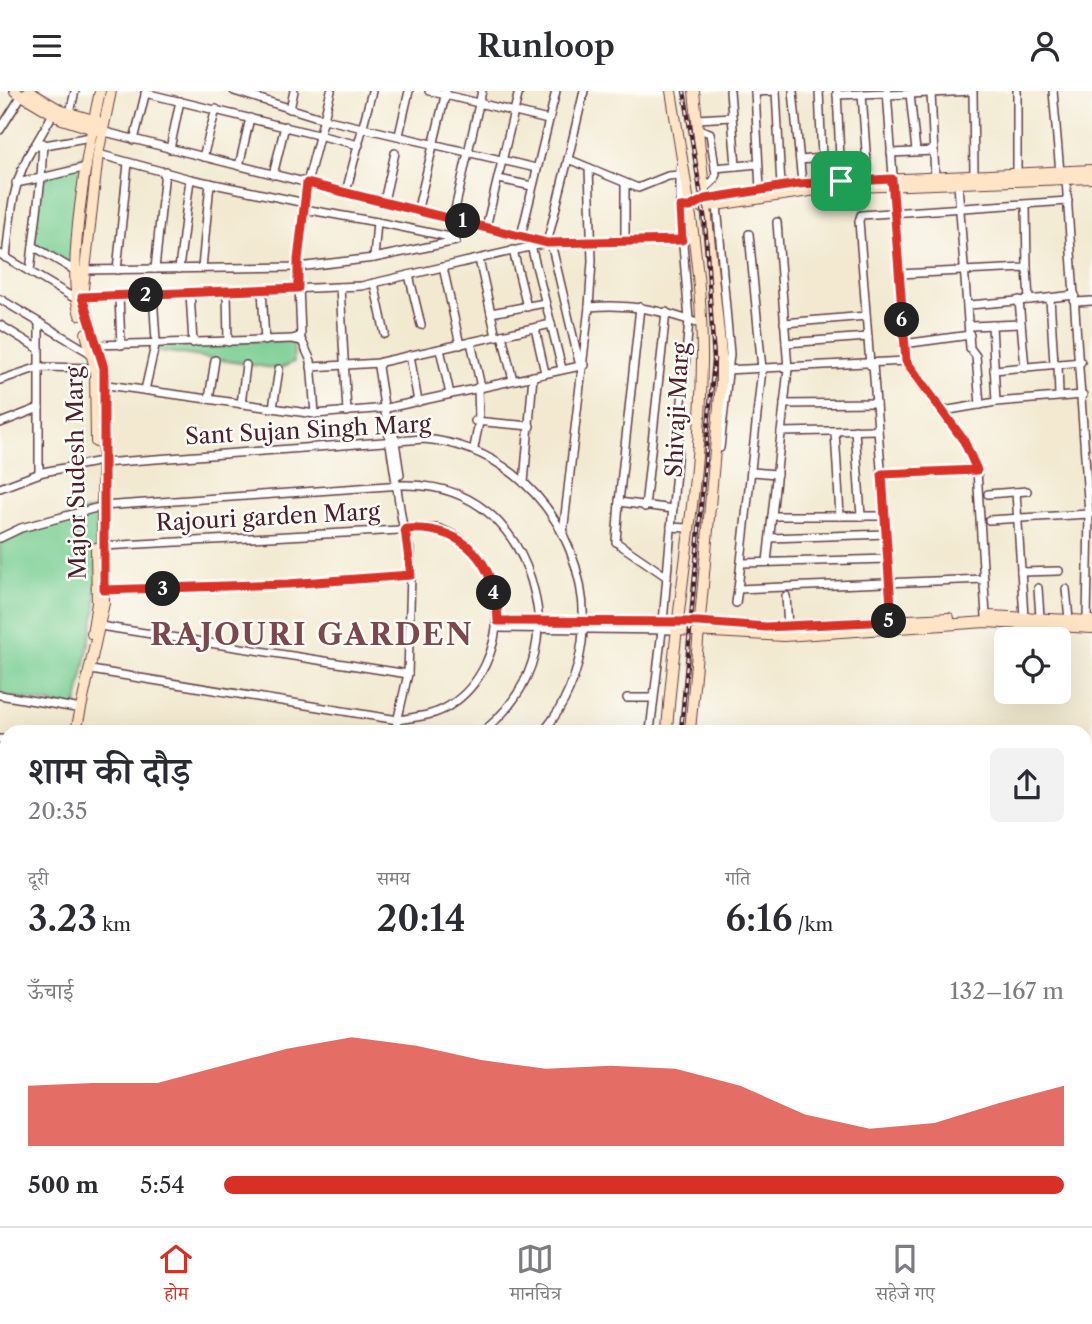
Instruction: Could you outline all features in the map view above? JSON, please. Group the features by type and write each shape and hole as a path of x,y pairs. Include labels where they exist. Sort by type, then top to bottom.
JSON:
{"street":[{"path":"69,118 75,91"},
{"name":"Major Sudesh Marg","path":"77,725 100,626 100,368 78,298 87,167 96,128 100,91"},
{"name":"Major Sudesh Marg","path":"79,270 98,154 96,128 111,91"},
{"path":"234,91 255,95 324,119 468,150 536,168"},
{"path":"290,109 294,91"},
{"path":"0,299 39,323 95,350 121,345 265,341 301,337 298,267 304,206 307,183 331,91"},
{"path":"346,192 372,91"},
{"path":"399,135 409,91"},
{"path":"429,91 548,120"},
{"path":"453,218 482,91"},
{"path":"486,227 519,91"},
{"path":"521,236 556,91"},
{"path":"582,365 549,243 584,91"},
{"name":"Shivaji Marg","path":"668,725 699,426 702,359 694,322 693,239 685,207 681,154 671,91"},
{"name":"Shivaji Marg","path":"690,725 725,370 694,91"},
{"path":"730,91 736,166"},
{"path":"760,190 755,91 776,91 781,186"},
{"path":"793,91 802,183"},
{"path":"819,91 822,158"},
{"path":"841,181 837,93 973,91 974,176"},
{"path":"1017,91 1017,174"},
{"path":"1053,91 1068,201 1088,430 1090,623"},
{"path":"21,92 69,118"},
{"path":"21,92 53,114 134,140 418,208 549,243"},
{"path":"0,130 21,92"},
{"path":"134,140 146,92 359,145"},
{"path":"418,208 445,93"},
{"path":"887,93 906,361 971,453 977,470 986,619"},
{"path":"931,93 935,177"},
{"path":"862,94 868,180"},
{"path":"910,94 916,151"},
{"path":"170,149 180,101"},
{"path":"203,157 216,109"},
{"path":"53,114 39,144 22,167 16,183 3,256 78,298 340,287 374,283 549,243 693,239"},
{"path":"697,124 732,117"},
{"path":"239,166 250,118"},
{"path":"697,124 709,131 715,167 708,200"},
{"path":"273,175 285,126"},
{"path":"39,144 96,128"},
{"path":"30,271 41,178 39,144"},
{"path":"891,153 933,151"},
{"path":"384,201 395,153"},
{"path":"33,246 79,270 117,270 298,267 374,258 456,241 455,238 304,206 98,154"},
{"path":"651,725 694,322 682,240 685,207 680,175 681,154"},
{"path":"800,160 840,156"},
{"path":"568,159 625,184 641,187 668,176 680,175"},
{"path":"117,270 128,163"},
{"path":"715,167 758,164"},
{"path":"16,183 87,167"},
{"path":"563,535 589,307 592,241 589,168"},
{"path":"685,207 708,200 802,183 868,180 958,184 1063,176 1092,170"},
{"path":"155,269 164,171"},
{"path":"708,200 935,177 1017,174 1092,178"},
{"path":"179,269 190,179"},
{"path":"499,179 532,186"},
{"path":"202,268 210,183"},
{"path":"625,184 625,240"},
{"path":"958,184 967,271 970,348 976,356 980,405"},
{"path":"893,624 859,221 863,213 1068,201"},
{"path":"1026,205 1029,300"},
{"path":"374,258 377,222"},
{"path":"768,562 788,369 777,222"},
{"path":"736,603 762,369 749,234"},
{"path":"531,246 562,369"},
{"path":"513,250 527,307"},
{"path":"479,259 513,380"},
{"path":"443,267 460,345"},
{"path":"898,274 1027,268"},
{"path":"409,275 421,325"},
{"path":"374,283 385,334"},
{"path":"340,287 342,366 347,412"},
{"path":"262,289 265,341"},
{"path":"227,291 228,342"},
{"path":"190,293 193,343"},
{"path":"145,390 155,344 153,294"},
{"path":"119,296 121,345"},
{"path":"1050,298 1059,396"},
{"path":"969,305 1050,298 1092,302"},
{"path":"1019,300 1025,368"},
{"path":"492,313 545,303"},
{"path":"589,307 619,304 666,312 694,322"},
{"path":"640,307 616,542 667,577"},
{"path":"645,507 666,312"},
{"path":"784,323 866,316"},
{"path":"39,323 39,473"},
{"path":"312,367 380,363 551,324"},
{"path":"970,325 1021,324"},
{"path":"0,325 39,349"},
{"path":"992,325 996,402"},
{"path":"535,328 545,373"},
{"path":"903,344 970,335"},
{"path":"786,343 867,337"},
{"path":"293,339 302,341 312,367 315,414"},
{"path":"471,342 479,389 474,449"},
{"path":"440,349 450,394"},
{"path":"411,355 418,402"},
{"path":"209,399 215,361"},
{"path":"725,370 871,365 906,361"},
{"path":"380,363 411,575 408,674 396,725"},
{"path":"994,370 1056,364 1092,365"},
{"path":"241,404 246,365"},
{"path":"100,384 315,414 387,410 582,365"},
{"path":"0,380 39,367 100,368"},
{"path":"273,408 279,369"},
{"path":"0,371 11,376"},
{"path":"524,483 533,376"},
{"path":"1082,381 1092,380"},
{"path":"943,411 996,402 1083,395"},
{"path":"784,404 876,403"},
{"path":"0,423 39,408"},
{"path":"477,422 530,426"},
{"path":"781,432 878,430"},
{"path":"855,431 861,516"},
{"path":"835,432 840,516"},
{"name":"Sant Sujan Singh Marg","path":"0,488 39,473 99,463 392,439 438,440 474,449 524,483 543,504 563,535 576,564 584,627 581,654 569,688 547,725"},
{"path":"882,474 977,470"},
{"path":"752,472 777,474"},
{"path":"0,538 21,528 99,507 399,485 439,487 460,493 496,518 520,551 530,573 539,626 534,658 527,678 501,715 490,725"},
{"path":"988,494 1027,491"},
{"path":"1016,492 1021,572 1031,619"},
{"path":"619,502 673,509"},
{"name":"Major Sudesh Marg","path":"72,725 104,590 99,507"},
{"path":"989,520 1018,519 1090,508"},
{"path":"772,516 885,516"},
{"name":"Rajouri garden Marg","path":"91,670 398,719 435,713 461,698 487,664 498,624 492,587 470,547 460,539 437,529 405,527 103,546"},
{"path":"671,527 687,529"},
{"path":"770,538 887,534"},
{"path":"742,563 889,559"},
{"path":"1021,572 1059,571"},
{"path":"104,590 288,584 411,575"},
{"path":"738,589 984,579"},
{"path":"1031,619 1038,588"},
{"path":"1066,589 1069,619"},
{"path":"786,596 788,627"},
{"path":"698,626 774,636 804,631 986,619 1069,619 1090,623"},
{"path":"1031,619 1090,623"},
{"path":"498,624 676,631 698,626 788,627 804,631"},
{"path":"100,626 408,674"},
{"path":"662,630 676,631"},
{"path":"0,695 76,708"},
{"path":"627,698 653,698"}],"green space":[{"path":"89,154 74,270 33,246 41,172"},
{"path":"293,339 294,362 279,369 156,350 155,344"},
{"path":"96,508 96,610 76,708 0,695 0,538"}],"railway":[{"path":"682,725 714,360 705,221 684,91"}],"district":[{"name":"RAJOURI GARDEN","path":"312,635"}],"route":[{"path":"892,179 906,361 964,441 977,470 882,474 892,621 766,627 699,622 498,621 492,587 480,560 460,539 446,531 428,527 405,529 410,550 411,575 288,584 104,590 104,368 82,297 298,288 298,260 307,183 417,208 547,243 682,240 680,207 690,207 705,199 798,184 841,181 892,179"}]}
